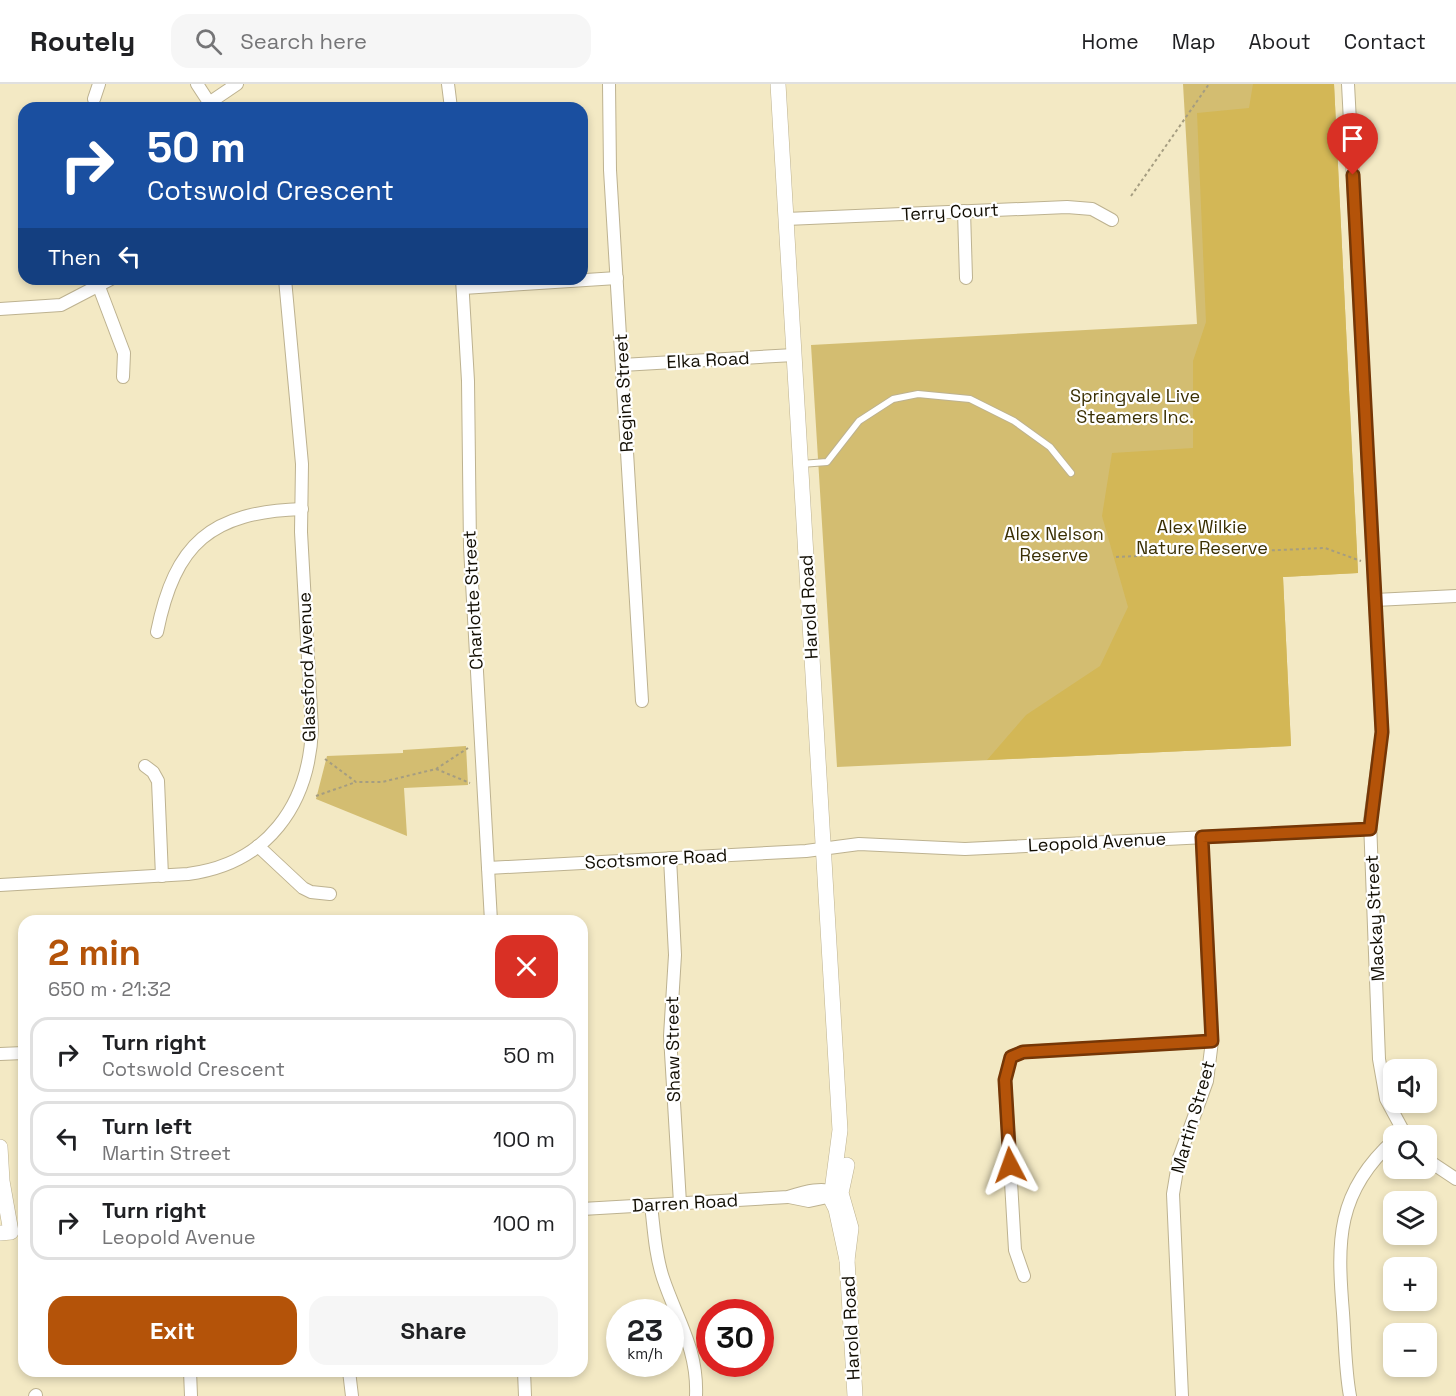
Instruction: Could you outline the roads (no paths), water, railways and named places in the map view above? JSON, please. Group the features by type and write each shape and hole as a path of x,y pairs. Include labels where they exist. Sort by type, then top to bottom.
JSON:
{"street":[{"path":"94,99 99,84"},
{"path":"197,84 209,102"},
{"path":"215,102 237,84"},
{"path":"448,84 450,102"},
{"name":"Regina Street","path":"609,84 610,170 642,701"},
{"name":"Harold Road","path":"778,84 840,1130 848,1163 834,1194 851,1228 847,1260 855,1396"},
{"name":"Mackay Street","path":"1348,84 1382,746 1370,829 1380,1073 1386,1099 1396,1125"},
{"name":"Terry Court","path":"786,219 1079,207 1101,212 1112,220"},
{"path":"964,211 966,278"},
{"path":"588,279 617,278"},
{"name":"Glassford Avenue","path":"0,885 162,876 210,870 233,862 258,846 290,812 302,788 310,759 312,729 301,532 302,464 286,285"},
{"name":"Charlotte Street","path":"463,285 468,381 470,547 491,915"},
{"path":"0,309 62,305 99,286 124,353 123,377"},
{"name":"Elka Road","path":"622,365 794,355"},
{"path":"157,632 166,591 174,573 184,558 205,536 244,515 302,509"},
{"path":"1375,600 1456,596"},
{"path":"145,766 153,772 158,781 162,876"},
{"name":"Leopold Avenue","path":"824,848 884,844 965,849 1370,829"},
{"name":"Martin Street","path":"1182,1396 1173,1194 1179,1158 1207,1081 1212,1041 1202,837"},
{"path":"258,846 303,888 310,892 330,894"},
{"name":"Scotsmore Road","path":"488,868 824,848"},
{"name":"Shaw Street","path":"670,858 675,955 670,1036 680,1203"},
{"path":"1024,1276 1016,1250 1005,1092 1006,1070 1011,1057 1023,1052 1212,1041"},
{"path":"0,1054 18,1053"},
{"path":"0,1147 1,1187 12,1232"},
{"path":"1350,1396 1340,1279 1341,1224 1354,1188 1373,1160 1383,1151"},
{"path":"1437,1166 1456,1179"},
{"name":"Darren Road","path":"588,1209 788,1197 809,1200 834,1194"},
{"path":"651,1205 660,1269 687,1334 694,1364 696,1396"},
{"path":"190,1377 191,1396"},
{"path":"350,1377 352,1396"},
{"path":"524,1377 525,1396"}],"lane":[{"path":"801,464 827,462 858,421 893,399 918,394 970,399 1005,417 1050,447 1071,473"}],"park label":[{"name":"Springvale Live Steamers Inc.","path":"1135,406"},
{"name":"Alex Wilkie Nature Reserve","path":"1202,537"},
{"name":"Alex Nelson Reserve","path":"1054,544"}]}
